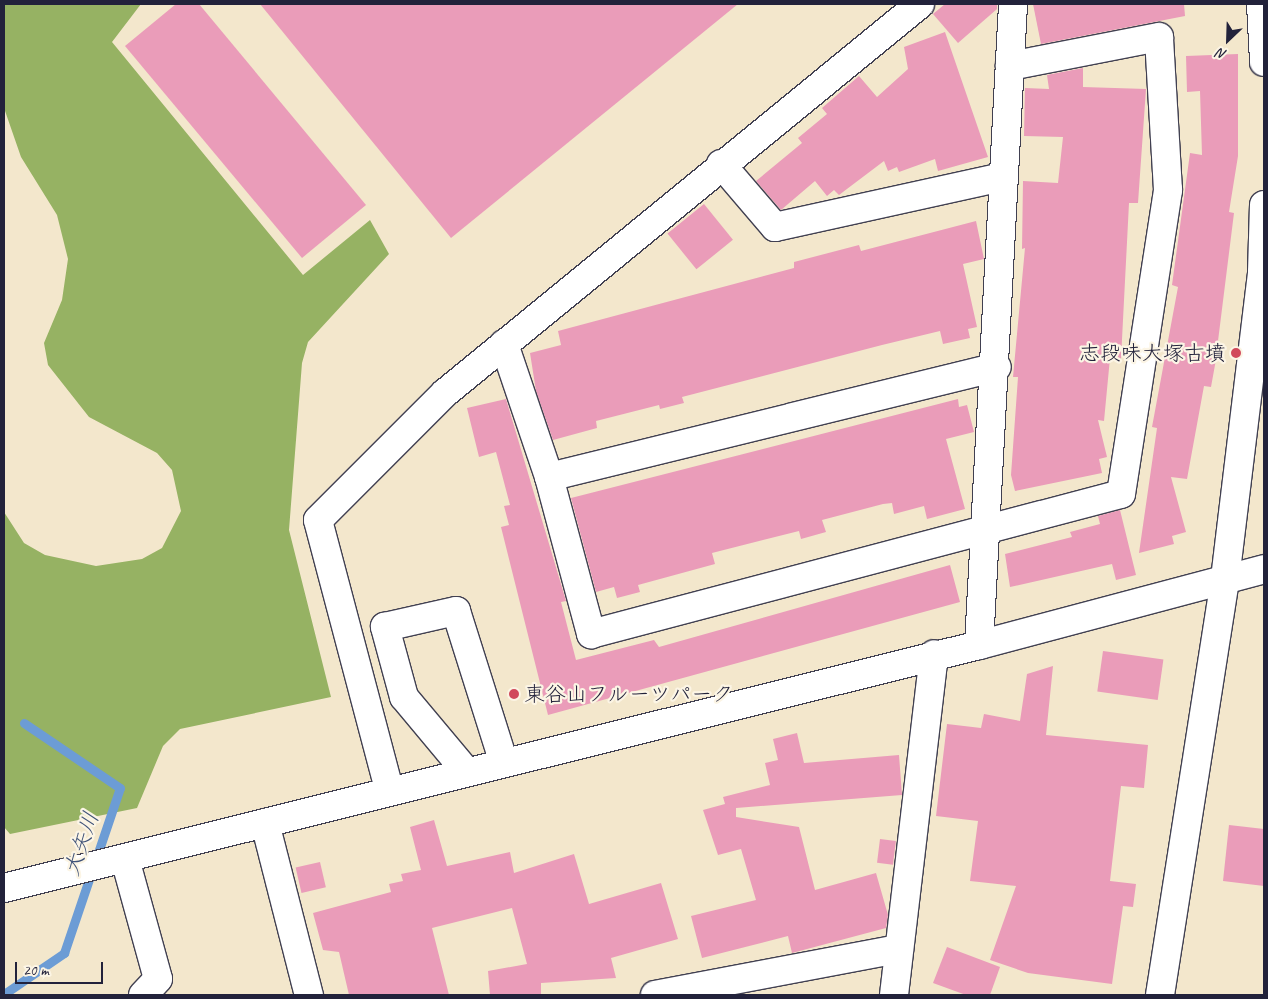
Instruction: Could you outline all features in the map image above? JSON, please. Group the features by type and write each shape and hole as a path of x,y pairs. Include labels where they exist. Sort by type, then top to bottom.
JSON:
{"street":[{"path":"389,789 318,520 445,393 721,164 920,4"},
{"path":"979,645 997,367 1002,177 1013,4"},
{"path":"1262,4 1264,62"},
{"path":"504,344 549,477 591,634 1121,494 1168,190 1158,37 1010,66"},
{"path":"721,164 775,227 1002,177"},
{"path":"1160,995 1225,579 1261,307 1264,205"},
{"path":"549,477 997,367"},
{"path":"4,888 132,858 503,760 934,654 979,645 1264,569"},
{"path":"465,770 404,697 385,627 456,611 503,760"},
{"path":"894,995 934,654"},
{"path":"265,822 309,995"},
{"path":"132,858 158,979 143,995"},
{"path":"655,995 727,988 898,950"}],"green space":[{"path":"4,4 141,4 112,42 303,275 370,220 389,254 308,342 302,363 289,530 331,697 180,729 163,746 137,808 10,834 4,827 4,512 24,543 45,555 96,566 142,559 162,548 181,511 172,470 157,453 89,417 48,365 44,343 62,300 68,259 57,215 21,157 4,108"}],"building":[{"path":"176,4 199,4 366,205 302,258 125,46"},
{"path":"260,4 738,4 451,238"},
{"path":"945,4 997,4 997,9 958,43 933,14"},
{"path":"1033,4 1184,4 1185,16 1041,44"},
{"path":"945,32 988,157 938,171 935,159 899,172 897,167 888,171 884,161 839,195 834,190 827,196 815,181 781,210 756,181 802,143 798,138 827,114 822,108 859,76 877,97 908,69 904,47"},
{"path":"1238,54 1238,156 1229,212 1234,213 1215,365 1211,387 1204,386 1187,479 1171,477 1186,532 1172,536 1174,544 1139,553 1157,428 1152,427 1178,287 1172,285 1190,153 1202,155 1200,91 1187,92 1186,56"},
{"path":"1083,68 1083,87 1146,89 1138,203 1129,203 1121,359 1110,358 1104,421 1098,420 1107,457 1099,459 1102,473 1015,491 1011,475 1018,377 1013,377 1025,248 1022,249 1023,181 1058,183 1063,137 1024,136 1025,88 1049,89 1047,75"},
{"path":"704,204 733,240 696,269 667,234"},
{"path":"976,221 984,259 963,264 977,327 968,329 970,338 943,344 940,331 882,345 682,397 684,403 660,409 659,405 596,421 597,428 553,440 536,391 530,353 561,345 558,331 794,268 794,262 859,245 861,251"},
{"path":"506,399 566,601 561,602 576,660 654,640 659,647 950,565 960,602 548,715 501,527 509,525 504,506 510,505 496,452 479,457 467,408"},
{"path":"958,399 959,407 967,405 974,432 946,439 965,509 927,519 924,506 894,514 892,503 883,504 822,520 826,532 801,539 799,531 712,553 715,564 638,585 640,592 617,598 614,587 596,592 571,498"},
{"path":"1120,510 1136,575 1116,580 1112,564 1010,587 1005,554 1072,537 1070,532 1100,524 1098,516"},
{"path":"1103,651 1163,659 1158,700 1097,692"},
{"path":"1053,666 1046,735 1148,745 1144,788 1121,786 1110,881 1136,884 1133,907 1123,906 1112,984 1028,973 990,960 1016,886 970,881 978,821 936,816 947,724 981,728 984,714 1020,721 1027,674"},
{"path":"797,733 804,763 899,755 902,795 736,808 736,817 799,827 815,890 876,873 888,915 886,928 792,953 788,936 702,958 691,916 756,900 741,849 718,855 703,810 725,804 723,797 770,785 765,763 778,760 773,739"},
{"path":"434,820 447,866 510,852 514,873 574,854 589,904 661,883 678,939 611,958 616,978 541,983 541,995 490,995 488,971 527,964 512,908 432,928 449,995 349,995 339,952 323,950 313,913 391,892 389,884 403,881 401,874 421,870 410,827"},
{"path":"1229,825 1264,829 1264,886 1223,881"},
{"path":"880,839 896,841 893,865 877,863"},
{"path":"320,862 326,887 301,893 296,868"},
{"path":"947,947 1000,967 990,995 966,995 933,983"}],"waterway":[{"name":"大矢川","path":"4,994 64,953 120,788 24,723"}],"place":[{"name":"志段味大塚古墳","path":"1236,353"},
{"name":"東谷山フルーツパーク","path":"514,694"}]}
